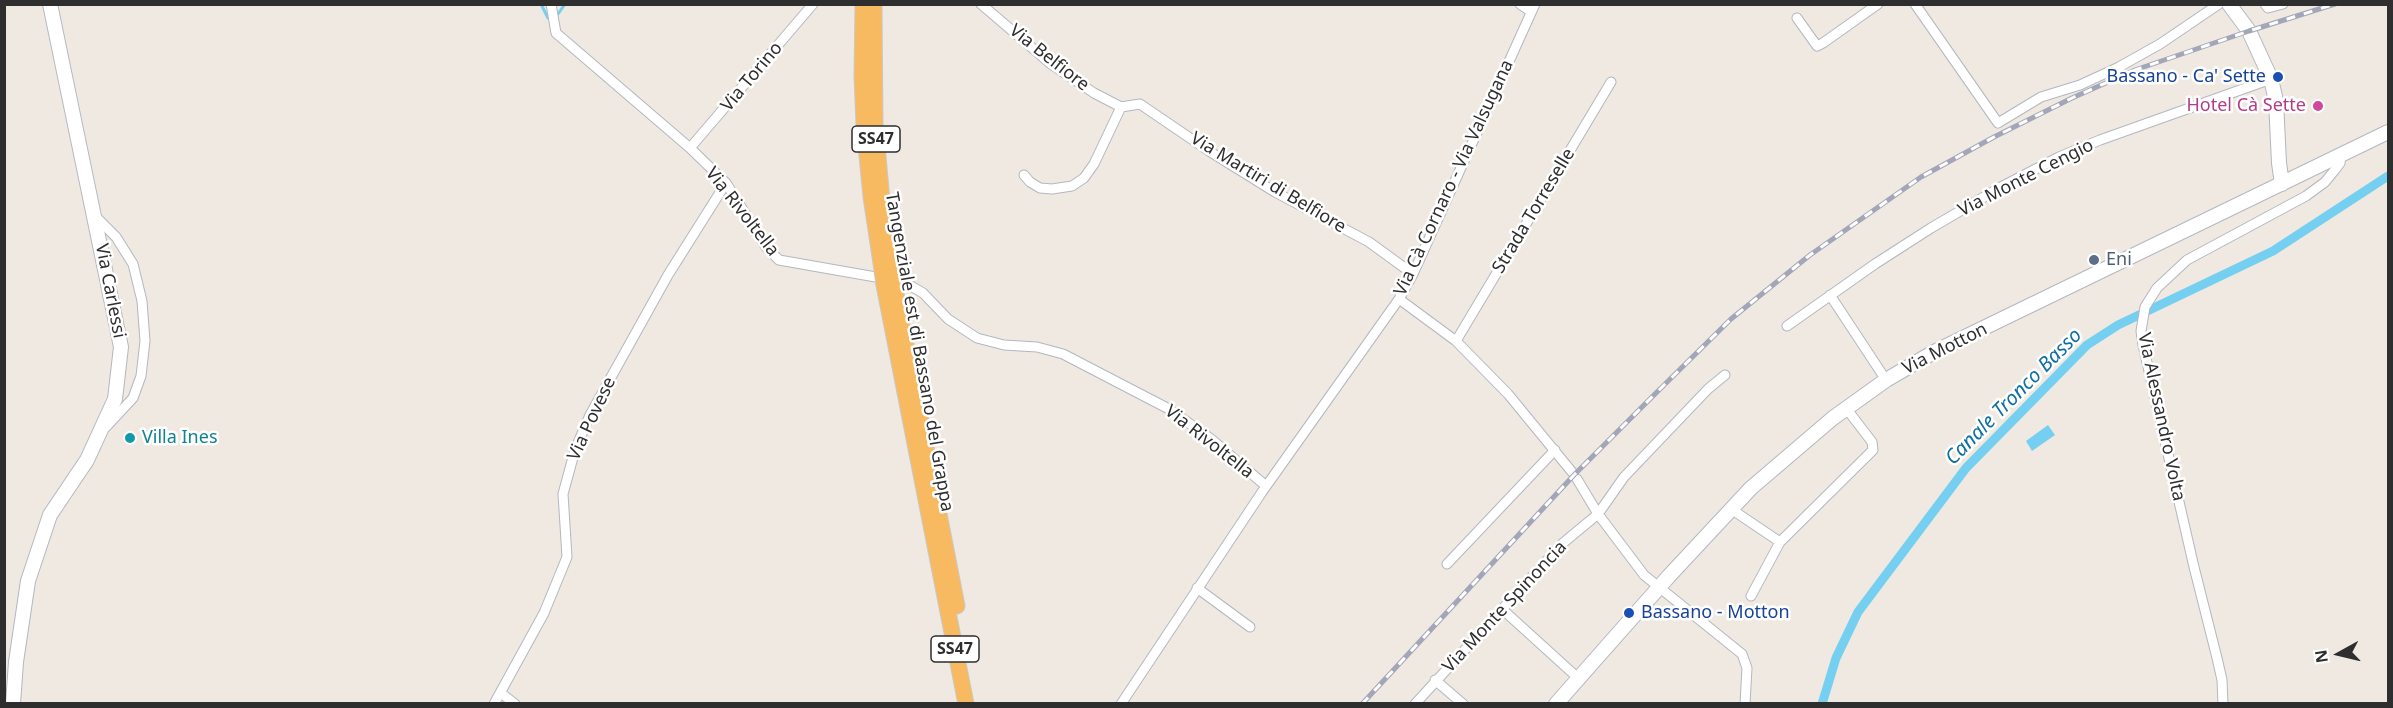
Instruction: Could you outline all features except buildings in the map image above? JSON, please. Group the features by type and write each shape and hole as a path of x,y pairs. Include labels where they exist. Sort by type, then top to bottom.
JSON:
{"highway":[{"name":"Tangenziale est di Bassano del Grappa","path":"863,4 864,125 871,197 949,589 976,704"},
{"name":"Tangenziale est di Bassano del Grappa","path":"874,4 875,123 889,279"},
{"name":"Tangenziale est di Bassano del Grappa","path":"949,589 966,704"}],"main road":[{"name":"Via Carlessi","path":"13,704 16,662 28,581 50,515 87,460 115,399 121,347 51,4"},
{"path":"2229,4 2249,31 2271,79 2276,101 2278,163 2282,184"},
{"name":"Via Motton","path":"1556,704 1751,488 1846,408 1886,380 1934,352 2388,132"}],"street":[{"name":"Via Rivoltella","path":"551,4 556,33 690,148 726,183 766,247 779,260 903,282 923,293 948,319 977,338 1004,345 1037,347 1063,354 1169,409 1211,439 1266,486"},
{"name":"Via Torino","path":"690,148 813,4"},
{"name":"Via Belfiore","path":"981,4 1052,64 1094,93 1121,107"},
{"path":"1520,4 1532,8"},
{"path":"1797,18 1817,46 1878,4"},
{"path":"1915,4 1998,123 2041,97 2080,85 2119,67 2160,44 2219,4"},
{"path":"2265,4 2268,8 2283,4"},
{"name":"Via Cà Cornaro - Via Valsugana","path":"1121,704 1266,486 1399,299 1413,274 1532,8"},
{"name":"Via Monte Cengio","path":"1787,326 1931,228 2001,186 2059,157 2100,140 2271,79"},
{"name":"Strada Torreselle","path":"1456,341 1611,82"},
{"name":"Via Martiri di Belfiore","path":"1121,107 1140,104 1275,192 1369,242 1413,274"},
{"path":"1024,175 1040,188 1052,189 1072,186 1084,178 1094,164 1121,107"},
{"name":"Via Alessandro Volta","path":"2223,704 2222,680 2143,345 2142,322 2145,307 2157,288 2187,260 2306,196 2325,182 2340,163 2341,156"},
{"name":"Via Povese","path":"494,704 544,613 567,557 563,494 575,450 590,415 668,275 726,183"},
{"path":"95,216 116,237 133,264 142,301 146,341 141,376 133,398 99,434"},
{"path":"1830,295 1886,380"},
{"path":"1399,299 1456,341 1508,394 1575,476 1598,514 1644,575 1742,654 1747,668 1745,704"},
{"path":"1598,514 1624,477 1708,389 1725,375"},
{"path":"1751,596 1780,542 1873,450 1872,442 1846,408"},
{"path":"1447,564 1555,450"},
{"path":"1731,509 1780,542"},
{"name":"Via Monte Spinoncia","path":"1415,704 1563,543 1598,514"},
{"path":"1197,588 1250,627"},
{"path":"1502,609 1578,678"},
{"path":"1435,680 1463,704"},
{"path":"501,693 515,704"}],"water":[{"path":"2048,425 2055,435 2032,451 2026,441"}],"waterway":[{"path":"541,4 548,18"},
{"path":"558,14 565,4"},
{"name":"Canale Tronco Basso","path":"1822,704 1836,658 1858,612 1966,468 2087,345 2118,325 2273,251 2388,176"}],"railway":[{"path":"1362,704 1574,475 1731,319 1810,255 1921,177 2072,98 2135,70 2335,4"}],"place":[{"name":"Bassano - Ca' Sette","path":"2278,77"},
{"name":"Hotel Cà Sette","path":"2318,106"},
{"name":"Eni","path":"2094,260"},
{"name":"Villa Ines","path":"130,438"},
{"name":"Bassano - Motton","path":"1629,613"}]}
